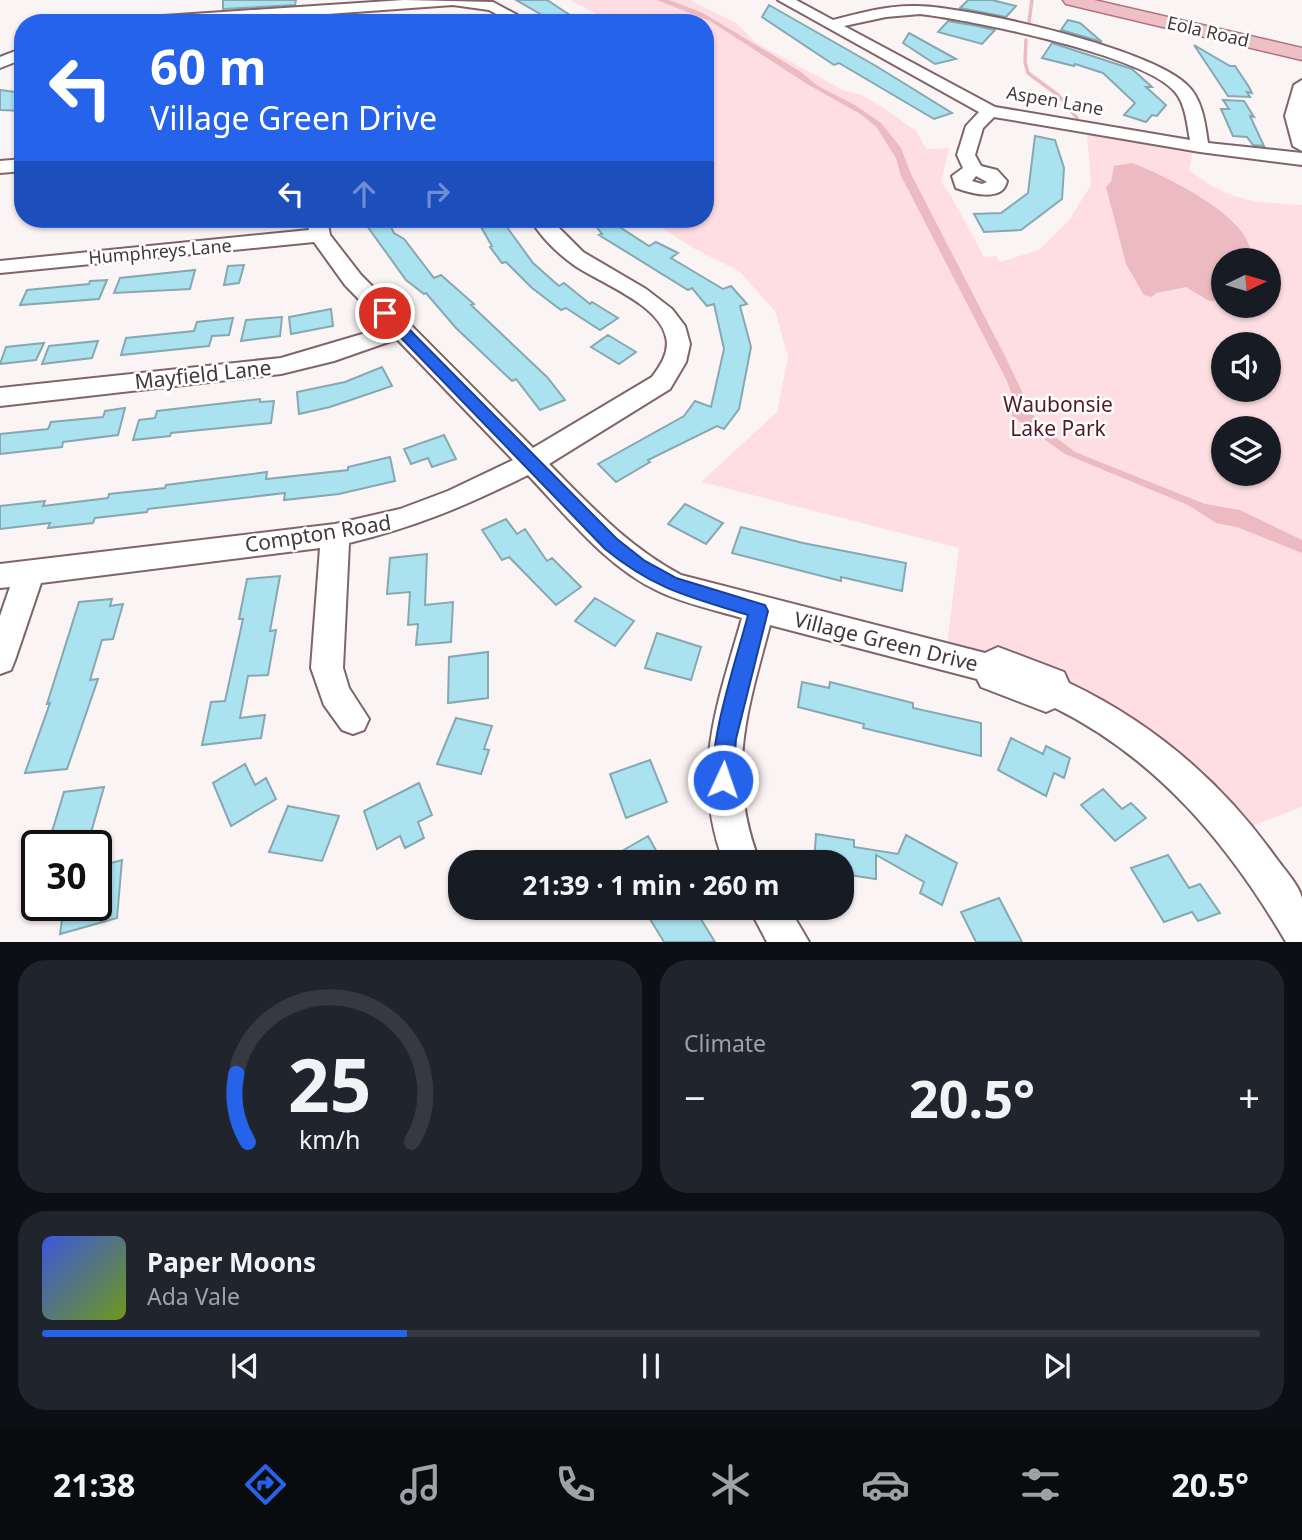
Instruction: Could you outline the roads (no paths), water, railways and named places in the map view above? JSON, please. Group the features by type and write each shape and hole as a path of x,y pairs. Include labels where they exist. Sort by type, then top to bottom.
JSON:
{"main road":[{"name":"Eola Road","path":"1072,0 1302,54"},
{"name":"Eola Road","path":"1108,0 1302,45"}],"street":[{"name":"Aspen Lane","path":"785,0 990,111 1200,147 1302,159"},
{"path":"274,14 471,2 493,6 508,14"},
{"path":"831,24 885,12 945,12 1124,56 1164,74 1181,87 1192,104 1200,147"},
{"path":"1302,85 1293,113 1294,129 1302,146"},
{"path":"974,170 968,161 966,149 975,126 990,111"},
{"name":"Humphreys Lane","path":"0,267 310,228"},
{"name":"Village Green Drive","path":"319,228 353,280 529,463 611,544 639,566 671,584 759,611 989,668 992,677 1046,697 1055,692 1110,721 1187,780 1255,859 1302,932"},
{"name":"Compton Road","path":"0,576 335,536 395,522 435,508 529,463 661,383 673,365 678,345 676,331 661,311 580,260 547,228"},
{"name":"Mayfield Lane","path":"0,397 281,366 326,355 401,330"},
{"path":"335,536 327,668 335,695 353,719"},
{"path":"0,660 30,572"},
{"path":"737,850 723,794 723,766 726,739 759,611"},
{"path":"775,920 790,942"}],"waterway":[{"path":"1029,22 1032,0"},
{"path":"1026,40 1025,62 1028,73 1058,95 1077,118"}],"park label":[{"name":"Waubonsie Lake Park","path":"1058,417"}]}
